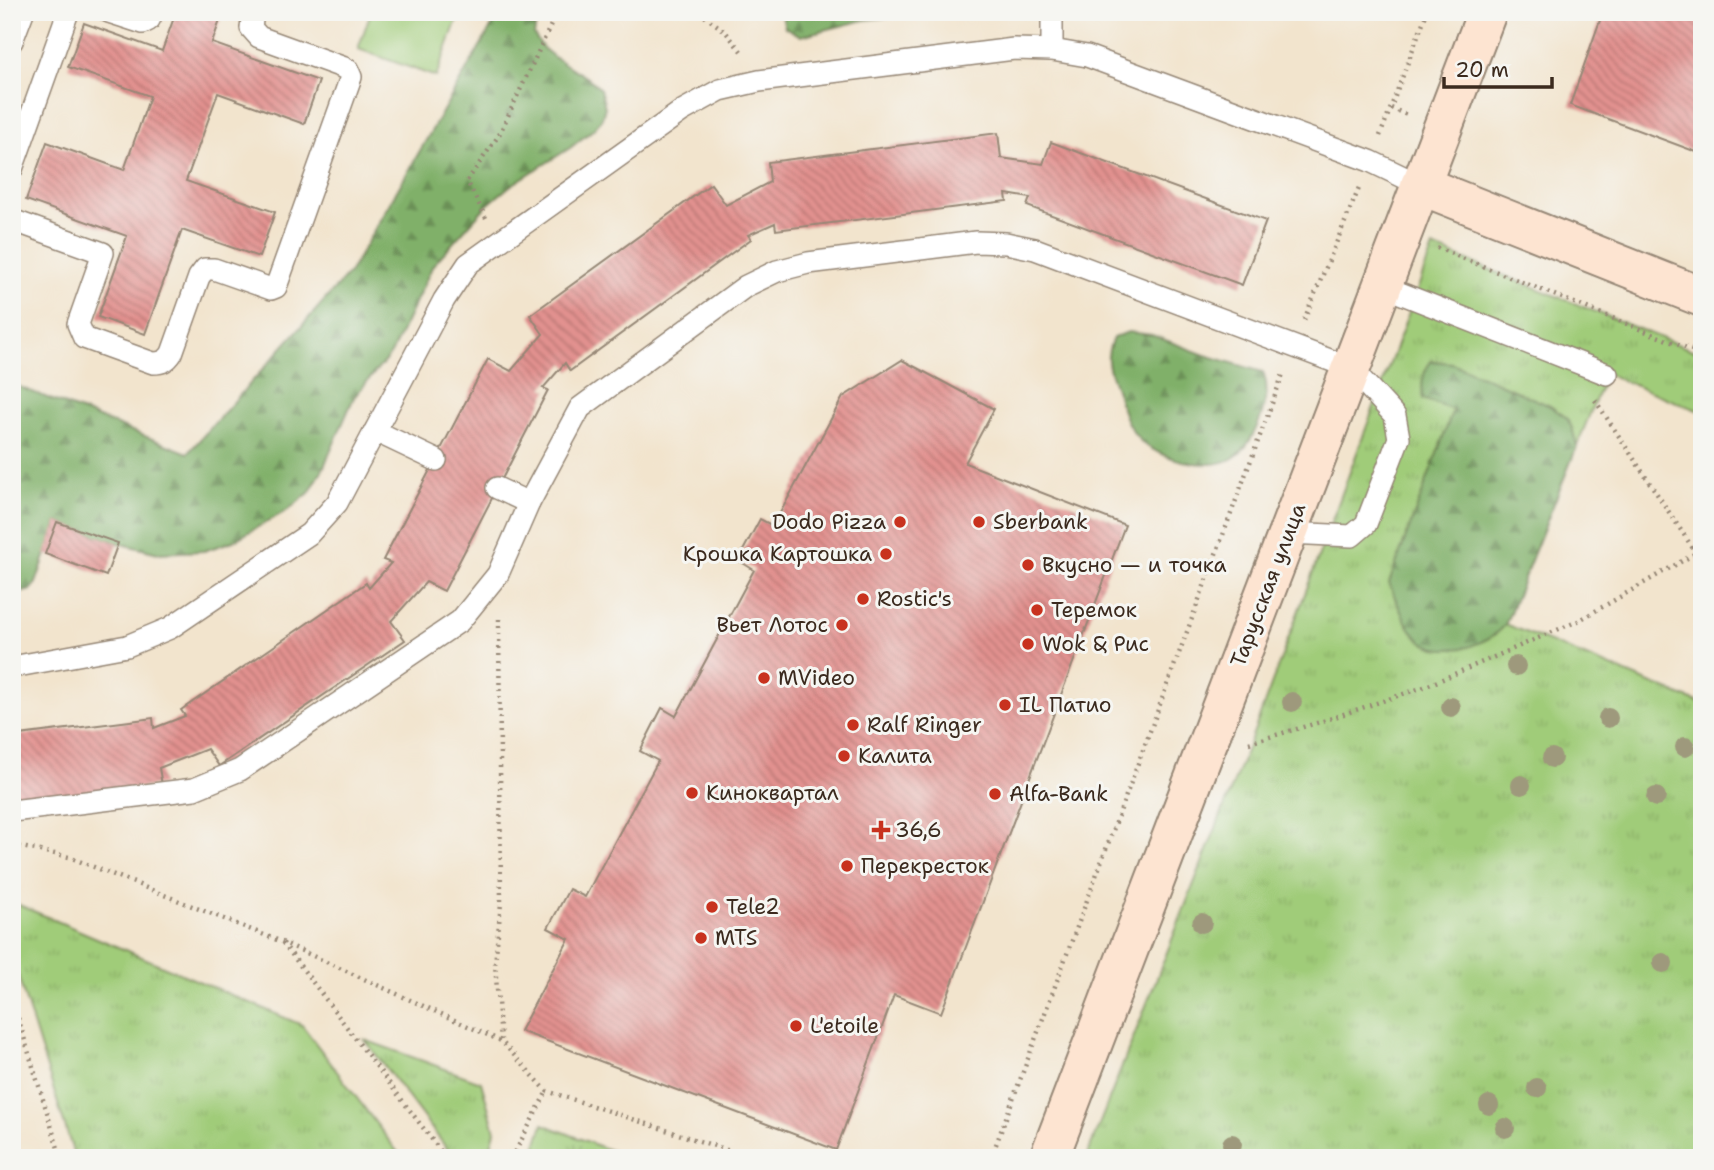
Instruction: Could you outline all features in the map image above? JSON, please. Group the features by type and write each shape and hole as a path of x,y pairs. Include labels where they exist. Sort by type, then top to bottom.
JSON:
{"main road":[{"name":"Тарусская улица","path":"1049,1158 1487,12"},
{"path":"1420,186 1702,296"}],"lane":[{"path":"12,41 23,12"},
{"path":"12,169 68,12"},
{"path":"109,12 143,23 149,20 153,12"},
{"path":"12,220 103,253 78,324 79,332 84,338 153,363 168,359 172,353 199,277 205,269 214,269 271,289 276,287 351,77 348,70 342,66 259,37 251,28 253,12"},
{"path":"1052,12 1052,50"},
{"path":"12,667 127,646 170,628 309,534 337,503 444,300 468,264 682,111 720,90 759,81 1014,49 1052,50 1087,56 1370,161 1420,186"},
{"path":"12,811 194,789 240,770 460,621 498,574 528,503 580,408 746,286 777,271 808,263 976,242 1006,243 1035,249 1351,368 1395,416 1399,438 1366,524 1352,536 1287,533"},
{"path":"1382,286 1606,374"},
{"path":"375,431 436,460"},
{"path":"497,488 528,503"}],"path":[{"path":"500,243 467,181 499,135 556,12"},
{"path":"699,12 725,31 740,49 759,81"},
{"path":"991,1158 1293,344 1370,161 1427,12"},
{"path":"1433,247 1702,354"},
{"path":"1596,400 1699,552 1702,569"},
{"path":"1248,743 1423,687 1578,621 1699,552"},
{"path":"498,574 501,903 495,964 501,1041"},
{"path":"12,845 69,856 282,942 501,1041 547,1091 749,1158"},
{"path":"282,942 446,1158"},
{"path":"12,998 61,1158"},
{"path":"512,1158 547,1091"},
{"path":"714,1158 730,1151"}],"green space":[{"path":"371,12 460,12 436,77 358,49"},
{"path":"500,12 538,12 534,35 554,57 600,89 605,107 602,118 595,128 570,148 510,186 486,206 433,265 391,354 354,397 322,471 309,493 288,510 233,541 204,551 158,553 118,543 57,522 36,583 31,590 12,595 12,384 188,453 350,272"},
{"path":"781,12 936,12 864,20 801,36 785,27"},
{"path":"1433,247 1702,354 1702,412 1606,374 1505,624 1702,704 1702,1158 1086,1158 1256,726"},
{"path":"1128,332 1152,335 1205,355 1263,372 1266,398 1262,414 1243,450 1223,462 1197,464 1157,452 1138,438 1123,412 1108,361 1113,338"},
{"path":"1431,361 1452,363 1550,406 1567,418 1577,446 1505,625 1488,639 1460,649 1434,647 1416,636 1403,616 1389,583 1453,410 1423,399 1423,379"},
{"path":"12,902 302,1025 402,1158 75,1158 12,957"},
{"path":"365,1040 481,1082 495,1131 488,1158 454,1158"},
{"path":"543,1124 629,1158 532,1158"}],"building":[{"path":"176,12 223,12 212,43 319,81 304,124 218,93 186,181 275,212 259,257 182,230 145,334 98,317 127,236 26,200 47,142 124,170 150,96 68,67 84,23 162,51"},
{"path":"1603,12 1702,12 1702,154 1570,105"},
{"path":"998,133 1001,158 1043,164 1051,142 1266,221 1242,285 1027,206 1030,198 1006,194 1007,201 776,230 775,223 748,235 751,239 570,371 565,363 543,388 548,390 444,591 426,582 391,621 405,640 219,766 207,749 159,768 162,785 12,805 12,736 153,718 154,728 185,716 181,710 366,583 369,588 391,563 383,560 488,359 511,371 543,334 530,315 711,184 726,205 770,182 768,162"},
{"name":"Калита","path":"902,360 994,409 965,463 1125,525 941,1013 894,995 836,1150 520,1031 569,939 548,928 569,889 585,897 658,761 640,751 662,708 676,716 754,570 738,560 760,519 773,526 843,397"},
{"path":"57,522 118,543 106,576 45,554"}],"place":[{"name":"Dodo Pizza","path":"900,522"},
{"name":"Sberbank","path":"979,522"},
{"name":"Крошка Картошка","path":"886,554"},
{"name":"Вкусно — и точка","path":"1028,565"},
{"name":"Rostic's","path":"863,599"},
{"name":"Теремок","path":"1037,610"},
{"name":"Вьет Лотос","path":"842,625"},
{"name":"Wok & Рис","path":"1028,644"},
{"name":"MVideo","path":"764,678"},
{"name":"IL Патио","path":"1005,705"},
{"name":"Ralf Ringer","path":"853,725"},
{"name":"Калита","path":"844,756"},
{"name":"Киноквартал","path":"692,793"},
{"name":"Alfa-Bank","path":"995,794"},
{"name":"36,6","path":"881,830"},
{"name":"Перекресток","path":"847,866"},
{"name":"Tele2","path":"712,907"},
{"name":"MTS","path":"701,938"},
{"name":"L'etoile","path":"796,1026"}]}
